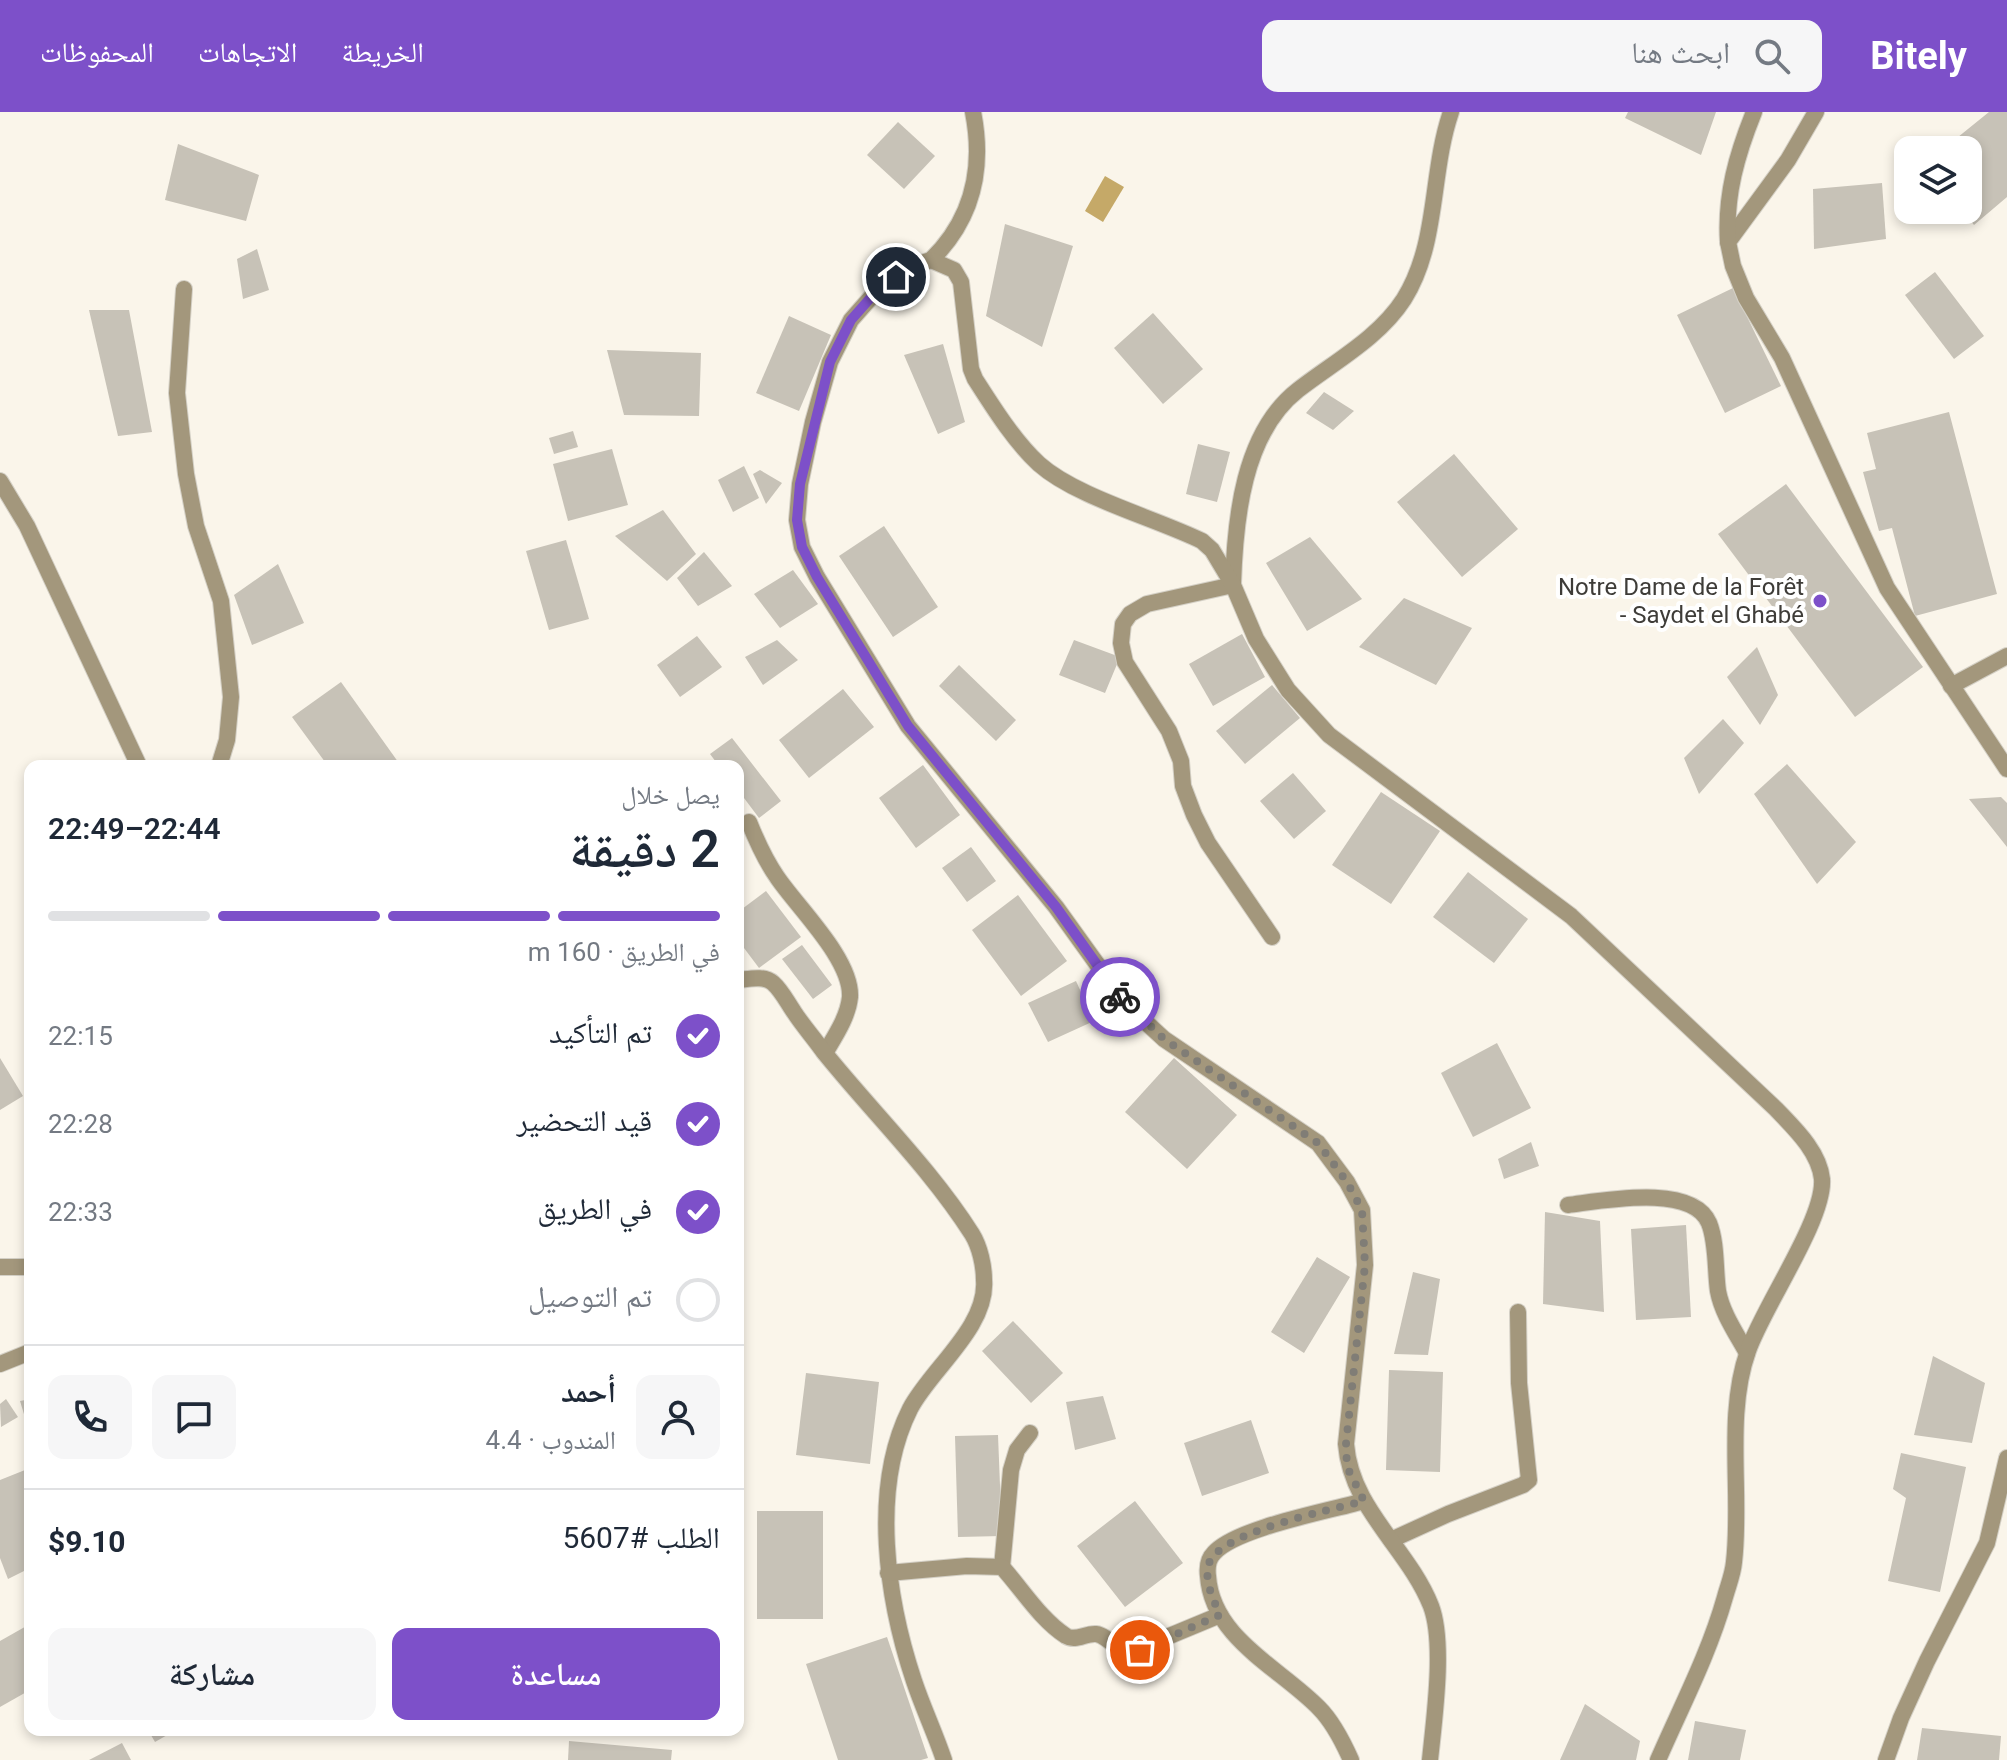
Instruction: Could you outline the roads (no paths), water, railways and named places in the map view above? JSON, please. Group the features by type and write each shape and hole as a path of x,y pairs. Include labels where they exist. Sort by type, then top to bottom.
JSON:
{"street":[{"path":"973,112 978,139 977,175 966,210 950,242 931,260 915,265 881,286 851,320 830,362 800,484 797,520 802,547 908,726 1056,907 1125,1003 1164,1039 1318,1143 1347,1182 1362,1210 1365,1265 1346,1444 1347,1467 1375,1521 1391,1540 1423,1591 1434,1617 1437,1648 1430,1760"},
{"path":"1233,585 1234,549 1250,462 1268,423 1295,392 1380,327 1403,300 1419,270 1451,112"},
{"path":"1754,112 1730,182 1726,216 1733,266 1746,298 1782,358 1887,588 2007,769"},
{"path":"1728,242 1788,160 1816,112"},
{"path":"931,260 954,270 961,282 971,369 975,379 1039,463 1061,479 1090,493 1202,541 1212,550 1233,585 1256,639 1280,677 1329,735 1571,916 1776,1109 1801,1136 1816,1159 1822,1180 1814,1216 1747,1353 1739,1398 1734,1566 1716,1628 1658,1760"},
{"path":"184,289 177,393 196,526 221,601 231,697 227,740 221,760"},
{"path":"0,481 34,540 136,760"},
{"path":"1233,585 1147,604 1130,614 1123,624 1121,643 1125,662 1169,731 1181,761 1188,801 1208,843 1260,915 1272,937"},
{"path":"1951,686 2007,656"},
{"path":"749,822 760,850 778,879 828,943 846,978 850,994 848,1008 825,1053"},
{"path":"744,980 763,978 771,981 825,1053 949,1202 974,1237 983,1269 984,1300 959,1342 910,1408 895,1451 888,1498 888,1573 914,1680 944,1760"},
{"path":"1568,1205 1659,1198 1690,1205 1702,1213 1709,1224 1719,1295 1727,1319 1747,1353"},
{"path":"0,1267 24,1267"},
{"path":"1391,1540 1529,1480 1519,1383 1518,1312"},
{"path":"0,1364 24,1354"},
{"path":"1030,1433 1017,1450 1011,1470 1002,1567 1066,1636 1100,1635 1126,1654 1136,1653 1220,1615"},
{"path":"1886,1760 1927,1661 1987,1543 2007,1458"},
{"path":"1351,1760 1322,1711 1246,1646 1220,1615 1208,1583 1208,1564 1214,1553 1257,1531 1364,1501"},
{"path":"888,1573 967,1566 1002,1567"}],"place":[{"name":"Notre Dame de la Forêt - Saydet el Ghabé","path":"1820,601"}]}
